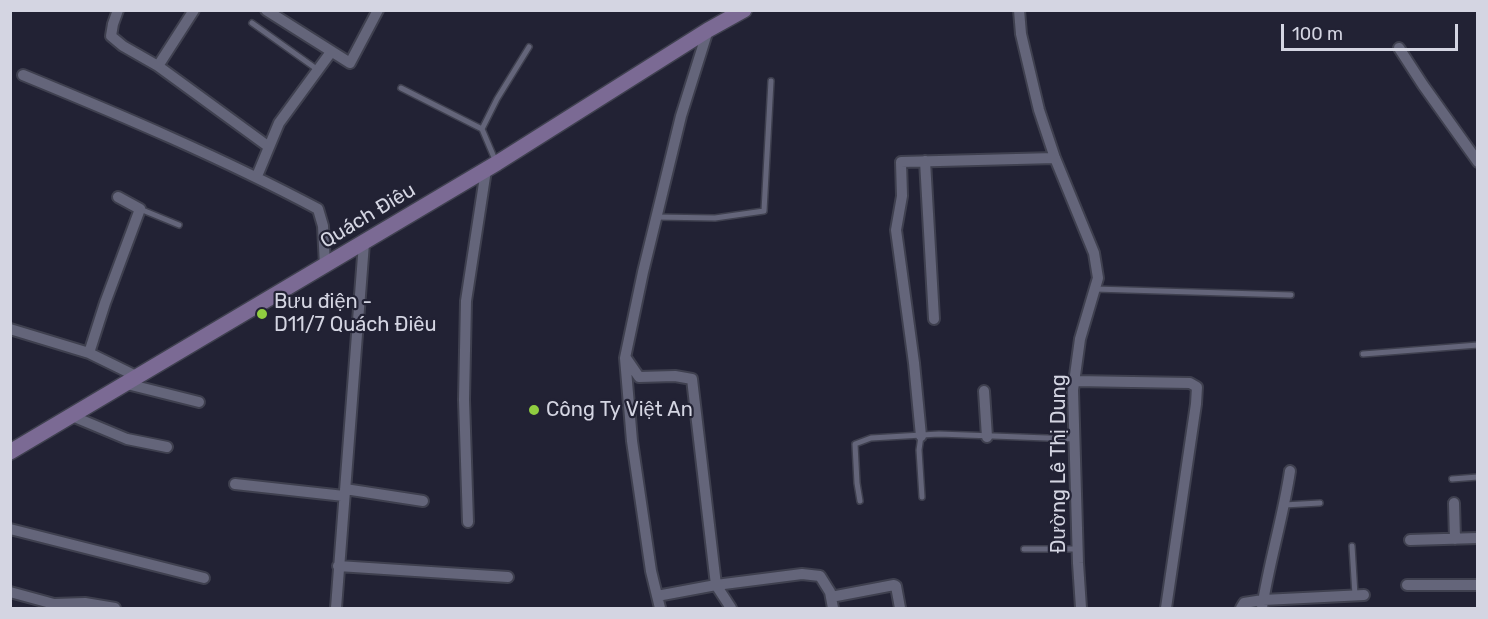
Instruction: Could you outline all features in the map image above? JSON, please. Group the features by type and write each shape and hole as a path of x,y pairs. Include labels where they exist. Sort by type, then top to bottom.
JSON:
{"main road":[{"name":"Quách Điêu","path":"10,453 491,166 708,30 727,15 744,10"}],"street":[{"path":"118,10 111,36 123,46 158,66 269,147"},
{"path":"158,66 194,10"},
{"path":"266,10 350,63 378,10"},
{"name":"Đường Lê Thị Dung","path":"1018,10 1032,84 1054,158 1094,254 1098,278 1080,339 1075,381 1081,609"},
{"path":"660,609 651,571 632,441 626,358 656,217 681,116 708,30"},
{"path":"1399,48 1478,162"},
{"path":"257,176 279,123 331,52"},
{"path":"23,75 135,121 257,176 318,209 323,226 325,266"},
{"path":"921,436 914,363 896,230 902,196 901,162 1054,158"},
{"path":"925,161 934,319"},
{"path":"468,522 464,400 466,301 491,166"},
{"path":"89,353 140,209 117,197"},
{"path":"336,609 364,243"},
{"path":"10,329 89,353 133,380 199,402"},
{"path":"626,358 639,376 675,376 692,379 716,585 731,609"},
{"path":"1075,381 1190,383 1197,387 1166,609"},
{"path":"984,391 987,437"},
{"path":"72,417 127,439 167,447"},
{"path":"1263,604 1267,574 1290,471"},
{"path":"235,484 423,501"},
{"path":"1454,503 1455,539"},
{"path":"10,530 204,578"},
{"path":"1410,540 1478,538"},
{"path":"338,566 508,577"},
{"path":"657,596 716,585 802,574 820,576 830,592 833,609"},
{"path":"831,597 894,585 900,609"},
{"path":"1407,585 1478,585"},
{"path":"10,592 56,606 86,603 115,609"},
{"path":"1241,609 1244,603 1263,604 1360,595"}],"lane":[{"path":"252,23 318,70"},
{"path":"491,166 482,129 497,99 529,47"},
{"path":"656,217 715,218 764,212 771,81"},
{"path":"401,88 482,129"},
{"path":"140,209 179,225"},
{"path":"1095,289 1291,295"},
{"path":"1363,354 1478,345"},
{"path":"860,501 855,466 855,444 871,438 939,434 1076,439"},
{"path":"921,436 919,450 922,497"},
{"path":"1452,478 1478,477"},
{"path":"1284,505 1320,503"},
{"path":"1352,546 1360,595"},
{"path":"1024,549 1078,549"}],"place":[{"name":"Bưu điện - D11/7 Quách Điêu","path":"262,314"},
{"name":"Công Ty Việt An","path":"534,410"}]}
